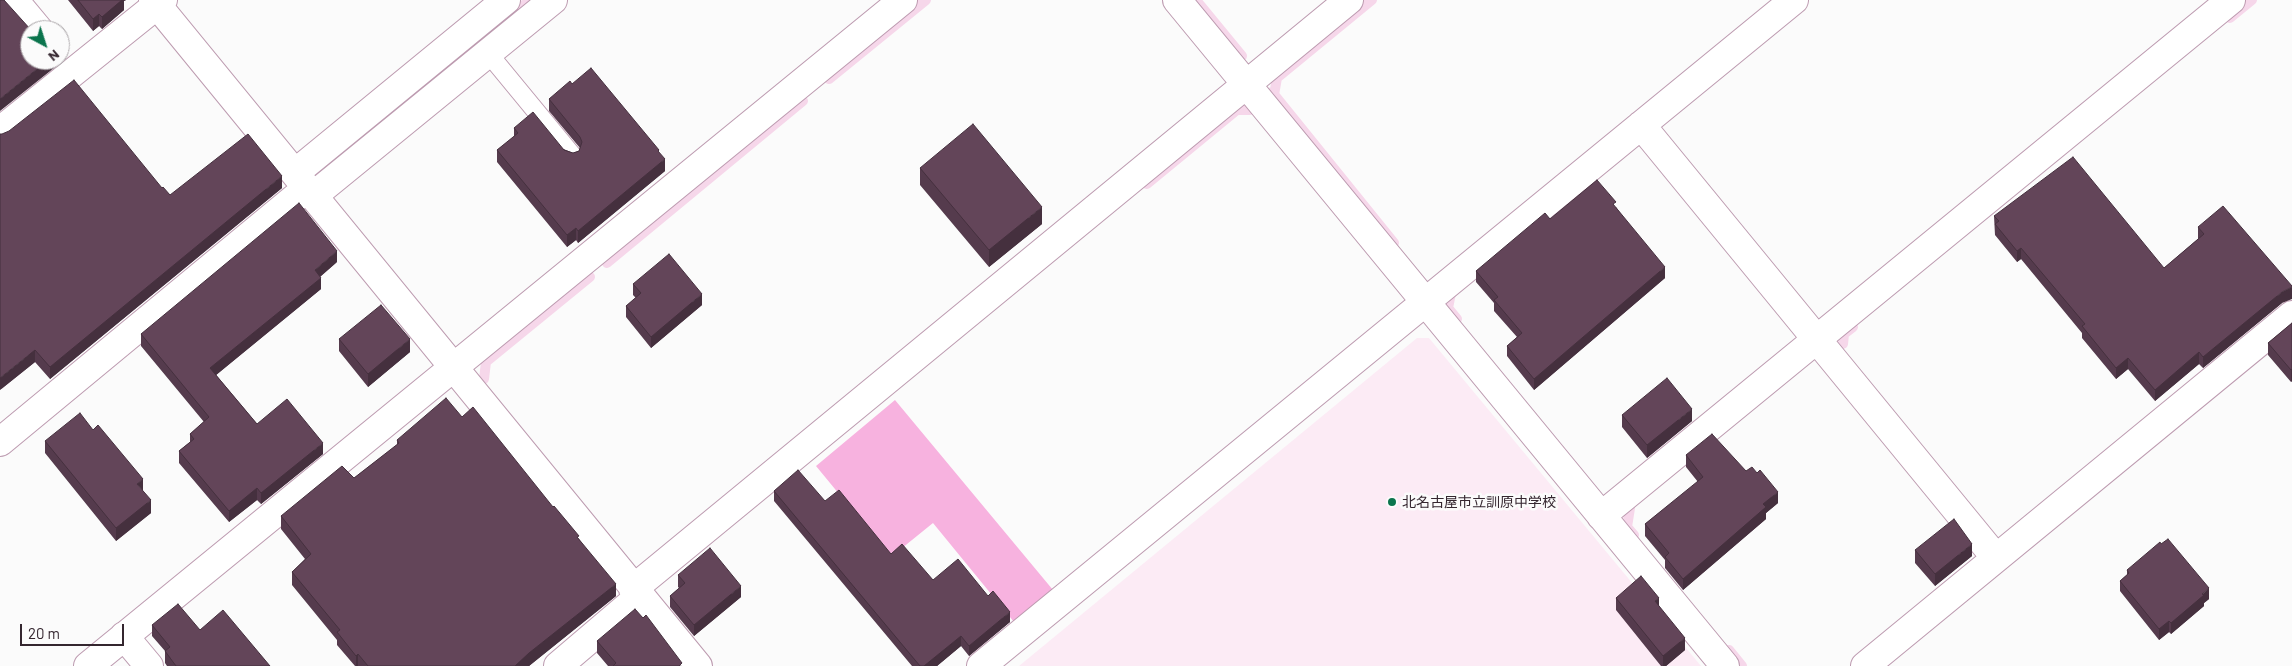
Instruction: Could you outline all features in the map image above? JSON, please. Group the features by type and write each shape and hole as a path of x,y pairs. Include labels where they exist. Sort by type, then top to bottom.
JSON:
{"street":[{"path":"14,0 31,20"},
{"path":"0,442 305,186 506,0"},
{"path":"305,186 488,54 553,0"},
{"path":"88,666 903,0"},
{"path":"1177,0 1725,666"},
{"path":"558,666 636,593 1349,0"},
{"path":"981,666 1794,0"},
{"path":"1601,516 2231,0"},
{"path":"70,61 158,2 453,368 636,593 698,666"},
{"path":"0,131 60,70"},
{"path":"1641,125 1996,558"},
{"path":"1865,666 2292,315"},
{"path":"124,636 149,666"}],"lane":[{"path":"488,54 572,155"}],"shaded area":[{"name":"北名古屋市立訓原中学校","path":"1417,338 1429,338 1701,666 1019,666"},
{"path":"895,400 1053,590 1014,622 933,523 891,557 816,466"}],"building":[{"path":"0,0 4,0 22,20 20,20 20,70 36,70 0,99"},
{"path":"78,0 122,0 102,17 99,14 93,19"},
{"path":"591,68 665,159 578,231 576,228 567,235 497,150 518,133 514,128 533,112 564,150 573,153 579,151 582,142 580,137 549,99 570,81 572,84"},
{"path":"74,80 162,188 170,195 248,134 282,176 50,367 35,350 0,378 0,134 9,131"},
{"path":"973,124 1042,207 989,250 920,168"},
{"path":"2073,157 2164,268 2204,234 2198,227 2223,206 2292,287 2282,292 2203,357 2199,352 2155,390 2128,358 2116,368 2082,326 2085,324 2021,248 2017,251 1995,224 1999,221 1994,216"},
{"path":"1597,180 1616,202 1613,204 1665,267 1534,379 1507,346 1522,333 1494,300 1498,297 1476,271 1545,213 1550,219"},
{"path":"299,203 337,251 315,270 321,278 210,368 257,424 287,399 323,443 261,493 257,488 229,511 179,451 194,439 190,434 209,417 141,334"},
{"path":"669,254 702,294 651,337 626,306 641,293 633,284"},
{"path":"381,305 410,339 368,374 339,339"},
{"path":"2292,323 2292,369 2291,370 2268,343"},
{"path":"1667,378 1692,409 1647,445 1622,415"},
{"path":"446,398 462,417 473,407 616,584 515,666 368,666 358,654 356,656 337,632 340,630 292,572 311,554 281,516 342,466 354,478 399,443 397,440"},
{"path":"80,413 93,430 98,425 143,479 137,484 151,500 116,528 45,441"},
{"path":"1712,434 1746,471 1752,467 1757,473 1760,470 1778,492 1763,504 1766,507 1683,579 1665,557 1669,553 1645,524 1703,477 1686,455"},
{"path":"798,470 825,501 839,490 891,554 902,544 933,580 958,559 988,596 993,591 1010,612 969,646 961,636 924,666 920,666 774,491"},
{"path":"1954,519 1972,544 1935,574 1915,550"},
{"path":"2168,539 2209,588 2202,594 2204,595 2171,623 2169,621 2159,629 2120,581 2129,573 2127,570 2160,542 2161,544"},
{"path":"710,548 741,586 694,625 670,596 685,583 678,575"},
{"path":"1641,576 1659,598 1655,601 1685,638 1663,656 1616,598"},
{"path":"178,604 200,630 223,610 270,666 176,666 165,651 170,647 152,625"},
{"path":"635,609 643,618 646,615 682,663 679,666 613,666 616,663 597,641"}],"waterway":[{"path":"320,172 530,0"},
{"path":"829,79 926,0"},
{"path":"1196,0 1242,56"},
{"path":"1274,95 1277,78 1372,0"},
{"path":"2230,18 2252,0"},
{"path":"1272,92 1394,243"},
{"path":"607,263 803,101"},
{"path":"1147,184 1237,110 1250,110"},
{"path":"484,379 486,362 590,277"},
{"path":"1451,293 1448,308 1457,319"},
{"path":"1843,344 1844,334 1853,327"},
{"path":"1630,508 1627,527 1634,535"},
{"path":"1729,650 1742,666"}],"place":[{"name":"北名古屋市立訓原中学校","path":"1392,502"}]}
